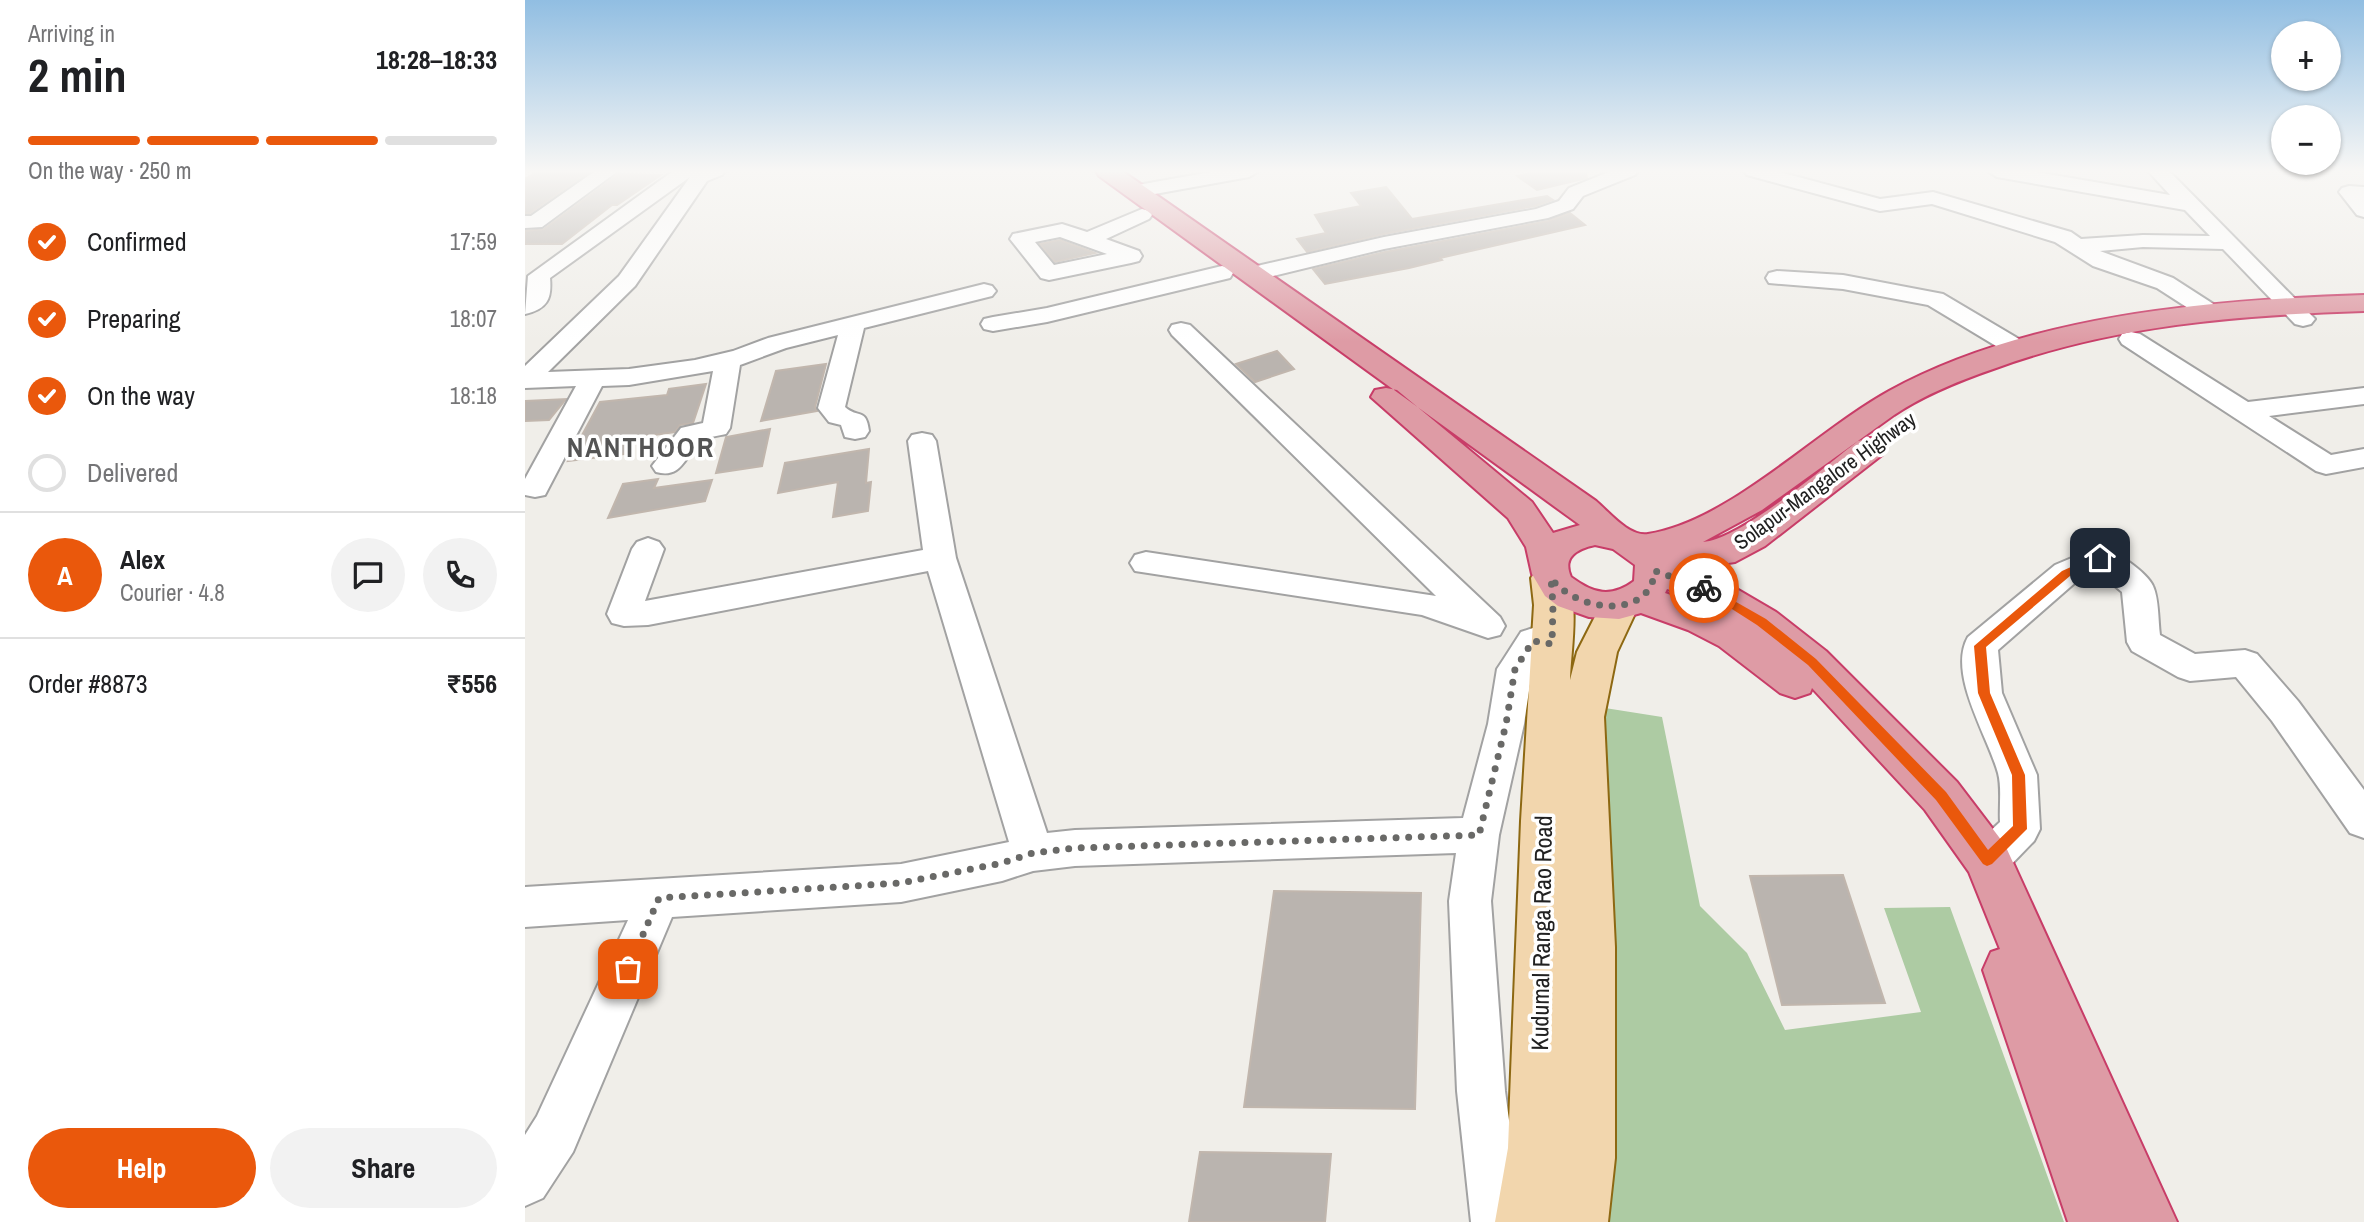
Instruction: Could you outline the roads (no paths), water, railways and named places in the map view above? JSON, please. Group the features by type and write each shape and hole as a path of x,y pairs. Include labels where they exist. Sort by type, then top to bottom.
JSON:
{"highway":[{"path":"1169,228 1222,273 1403,410 1520,510 1544,547 1549,569 1558,588 1578,600 1603,606 1636,569 1739,507 1904,395 2020,350 2104,329 2210,312 2296,313 2364,303"},
{"path":"1179,228 1252,274 1562,493 1636,569 1665,610 1710,624 1769,659 1866,744 1950,841 1995,931 2098,1222"},
{"name":"Solapur-Mangalore Highway","path":"1636,569 1722,553 1752,538 1921,412 2006,377 2131,339 2296,313 2364,317"},
{"path":"1549,569 1554,549 1571,537 1595,533 1636,569 1710,590 1762,622 1812,662 1941,796 1987,860 2147,1222"}],"main road":[{"name":"Kudumal Ranga Rao Road","path":"1525,1222 1537,1148 1544,821 1538,649 1553,605 1549,569"},
{"path":"1578,1222 1586,1158 1590,947 1583,718 1597,652 1636,569"}],"street":[{"path":"525,307 540,296 539,276 606,228"},
{"path":"526,380 627,281 666,228"},
{"path":"1089,239 1105,228"},
{"path":"1252,274 1384,243 1465,228"},
{"path":"2033,228 2063,237 2101,261 2165,283 2210,312"},
{"path":"2214,228 2296,313"},
{"path":"2077,246 2143,242 2228,243"},
{"path":"993,324 1047,315 1222,273"},
{"path":"1777,278 1843,282 1935,299 2020,350"},
{"path":"526,380 629,377 695,368 776,343 853,326 984,291"},
{"path":"853,326 831,408 839,416 854,419 855,431"},
{"path":"1181,330 1488,626"},
{"path":"2131,339 2326,466 2364,458"},
{"path":"525,346 558,349"},
{"path":"666,466 691,433 716,428 728,360"},
{"path":"535,488 593,377"},
{"path":"2243,411 2364,397"},
{"path":"922,441 940,558 1033,853"},
{"path":"648,549 624,614 648,613 940,558"},
{"path":"1987,860 2020,829 2018,775 1984,693 1980,646 2066,573 2100,558 2138,588 2144,642 2190,668 2245,663 2285,710 2364,821"},
{"path":"1146,562 1425,604 1488,626 1538,649 1515,669 1506,724 1479,835 1469,901 1481,1091 1497,1222"},
{"path":"525,906 901,883 1002,863 1033,853 1075,848 1479,835"},
{"path":"525,1180 555,1134 659,898"}],"district":[{"name":"NANTHOOR","path":"641,447"}]}
